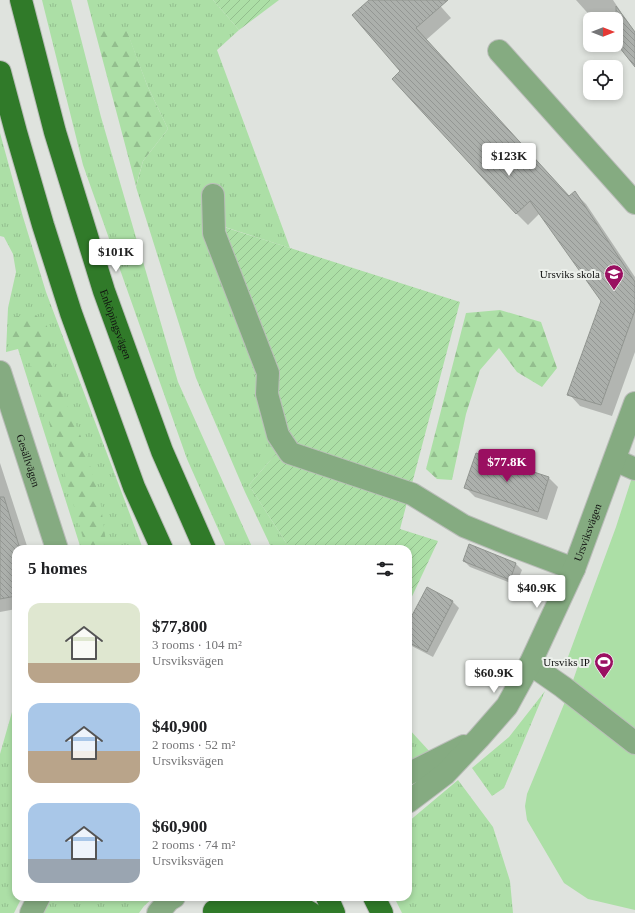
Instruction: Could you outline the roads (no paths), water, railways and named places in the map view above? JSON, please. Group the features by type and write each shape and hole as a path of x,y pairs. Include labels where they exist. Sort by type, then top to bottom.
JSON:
{"main road":[{"name":"Enköpingsvägen","path":"21,0 55,132 104,290 162,451 204,545"},
{"path":"0,72 43,225 71,313 134,487 160,545"},
{"path":"329,901 334,913"},
{"path":"376,901 382,913"},
{"path":"212,912 251,904 281,904 301,908 311,913"}],"street":[{"path":"499,51 635,203"},
{"path":"213,195 214,234 268,373 267,394 278,435 290,453 412,494 464,526 574,568"},
{"name":"Gesällvägen","path":"0,372 56,545"},
{"name":"Ursviksvägen","path":"412,799 445,774 507,706 530,664 574,568 635,403"},
{"path":"615,460 635,469"},
{"path":"530,664 563,687 635,743"},
{"name":"Ursviksvägen","path":"412,772 479,738"},
{"path":"31,913 37,901"},
{"path":"158,913 168,901"},
{"path":"212,912 232,901"}],"place":[{"name":"Ursviks skola","path":"614,291"},
{"name":"Ursviks IP","path":"604,679"}]}
